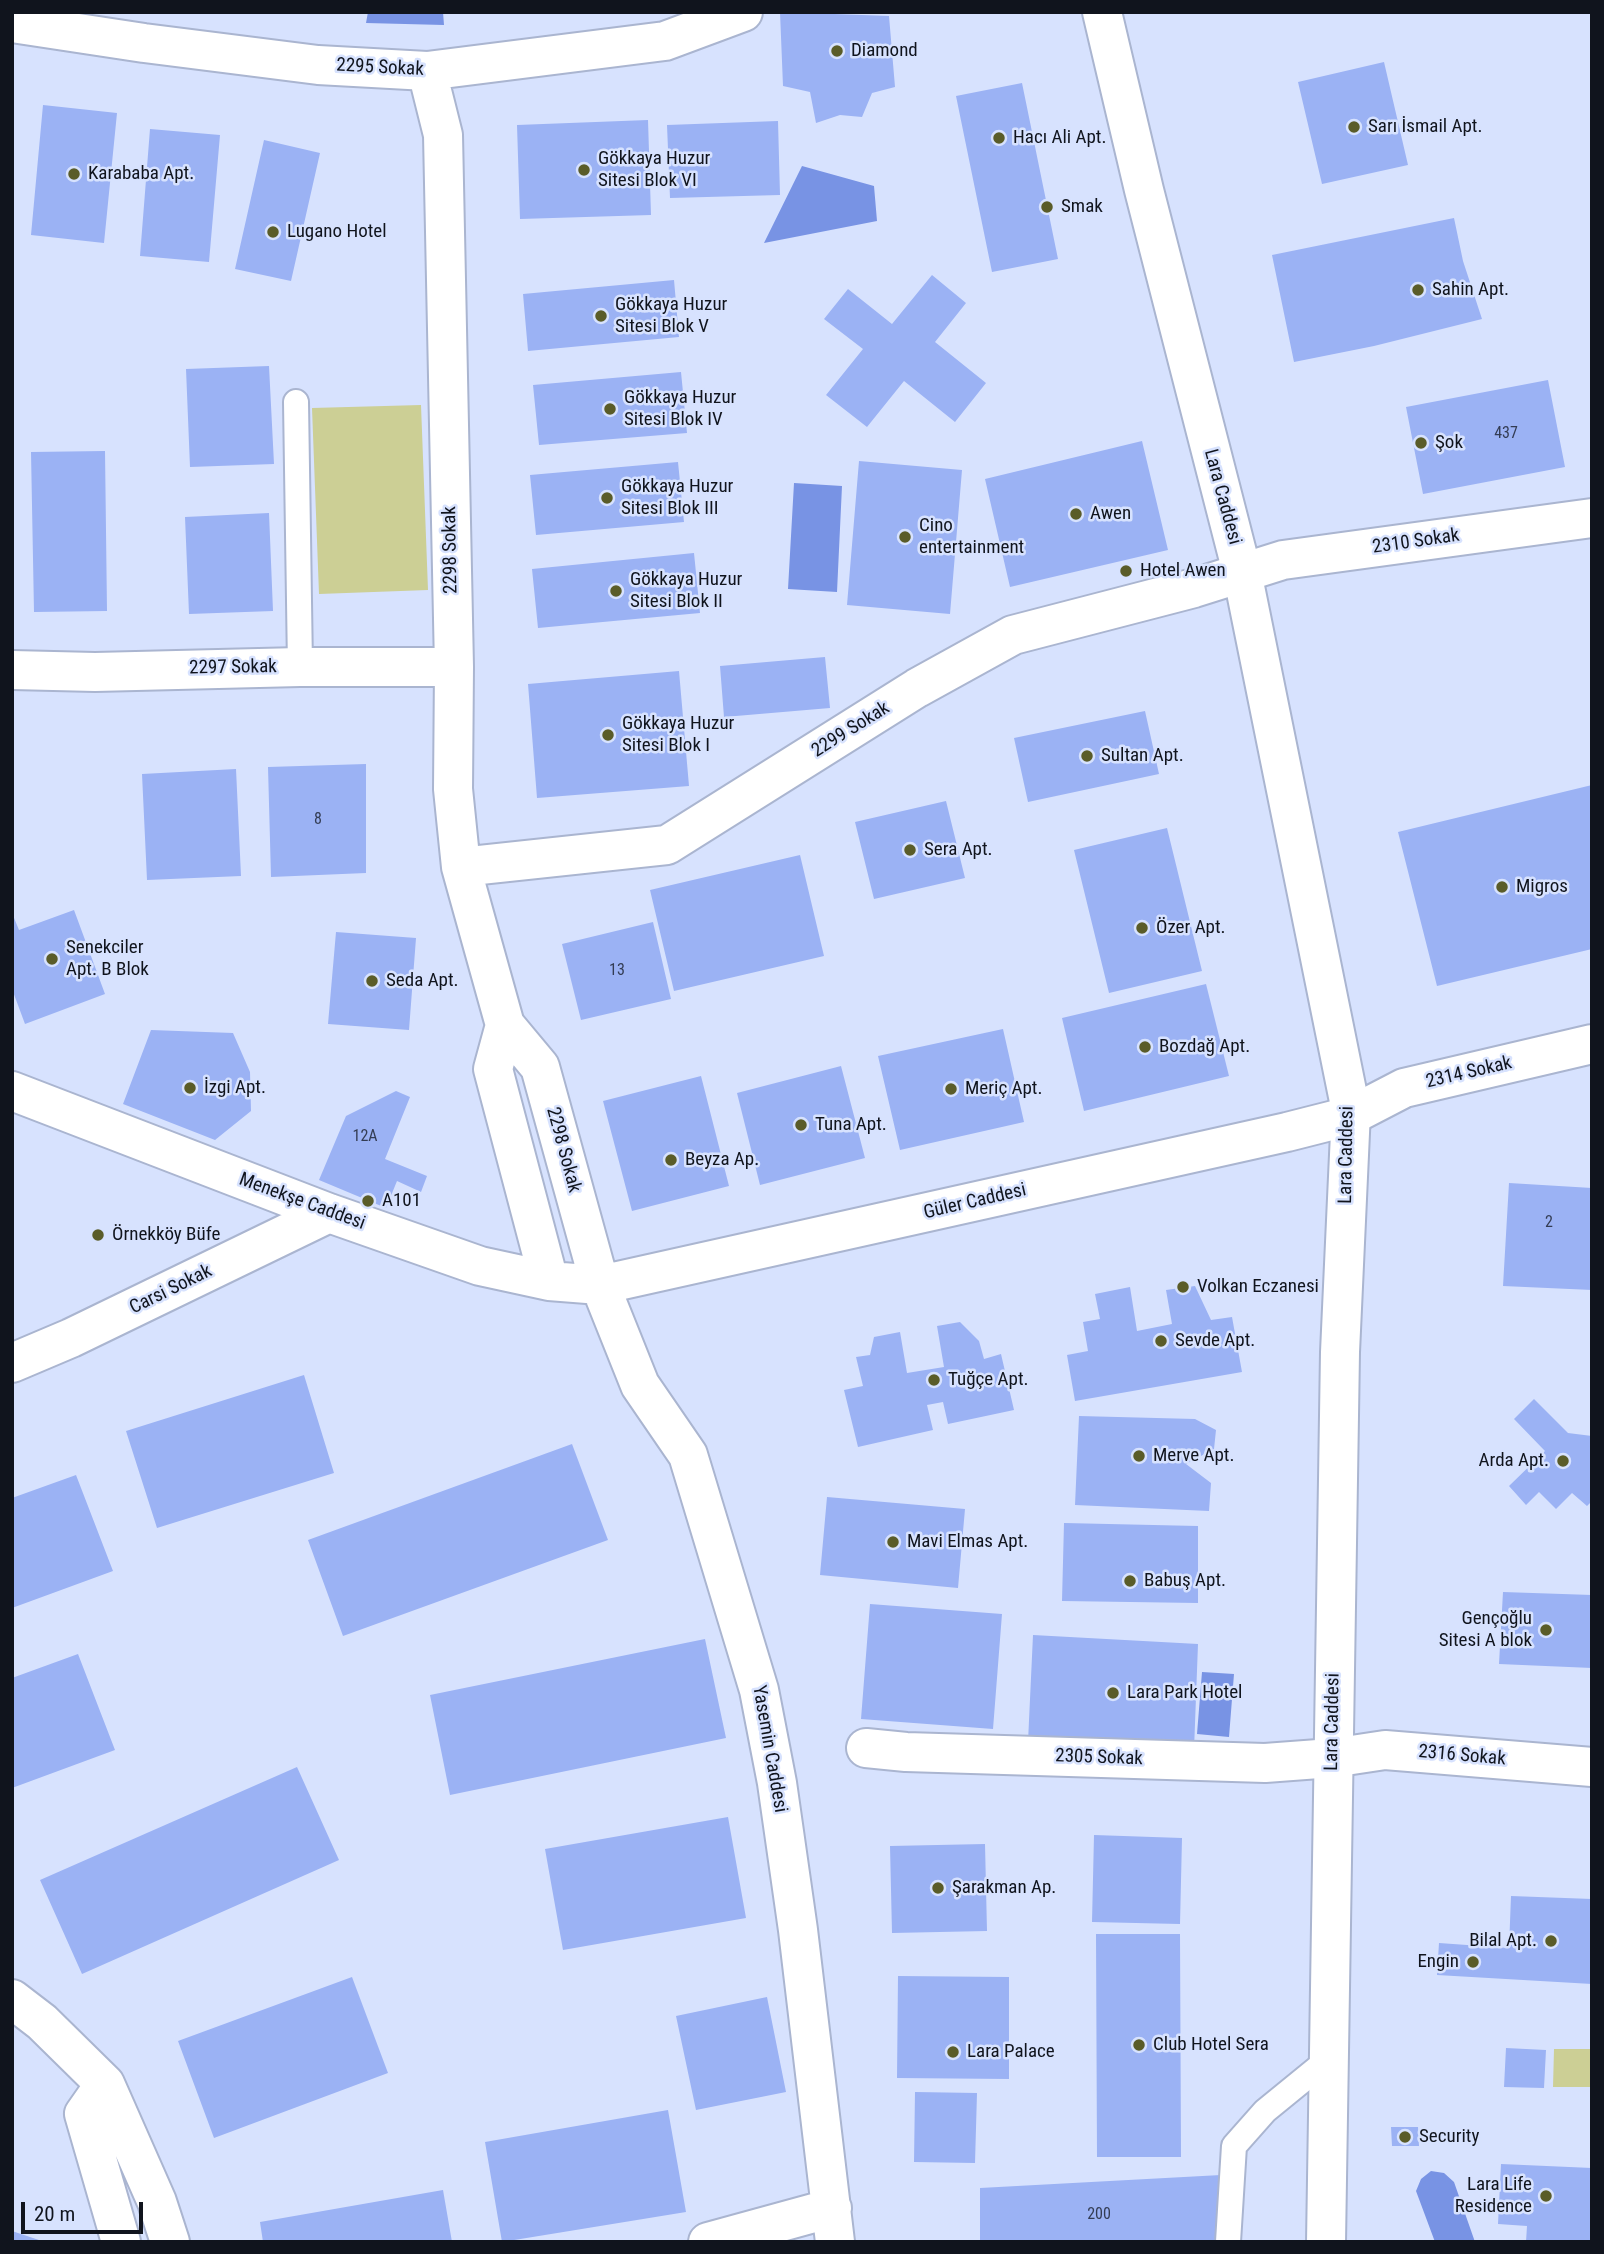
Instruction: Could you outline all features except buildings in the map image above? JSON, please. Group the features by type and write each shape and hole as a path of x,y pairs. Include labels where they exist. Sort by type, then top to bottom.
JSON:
{"street":[{"name":"2295 Sokak","path":"12,23 318,65 427,71 666,41 743,12"},
{"name":"Lara Caddesi","path":"1102,12 1144,190 1242,572 1351,1111 1340,1352 1326,2242"},
{"name":"2298 Sokak","path":"427,71 443,135 454,667 453,789 461,867 505,1025 540,1067 600,1285"},
{"name":"2310 Sokak","path":"1242,572 1283,560 1592,517"},
{"name":"2299 Sokak","path":"461,867 667,845 918,688 1013,635 1194,588 1242,572"},
{"name":"2297 Sokak","path":"12,670 454,667"},
{"path":"505,1025 493,1069 549,1281"},
{"name":"2314 Sokak","path":"1350,1116 1404,1088 1592,1044"},
{"name":"Menekşe Caddesi","path":"12,1091 329,1213 480,1266 549,1281 600,1285"},
{"name":"Güler Caddesi","path":"600,1285 1350,1116"},
{"name":"Carsi Sokak","path":"12,1362 71,1338 329,1213"},
{"name":"Yasemin Caddesi","path":"600,1285 640,1385 688,1455 759,1690 798,1930 834,2225"},
{"name":"2305 Sokak","path":"866,1748 906,1752 1265,1763 1332,1758"},
{"name":"2316 Sokak","path":"1332,1758 1385,1750 1592,1767"},
{"path":"12,1999 42,2022 105,2084 158,2202 170,2242"},
{"path":"105,2084 83,2114 121,2242"},
{"path":"708,2242 834,2225"}],"lane":[{"path":"296,402 300,667"},
{"path":"1228,2242 1234,2146 1265,2111 1330,2058"}],"green space":[{"path":"421,405 428,590 319,594 312,408"},
{"path":"1554,2049 1592,2049 1592,2087 1553,2087"}],"water":[{"path":"368,12 443,12 444,25 366,23"},
{"path":"802,166 874,186 877,221 764,243"},
{"path":"794,483 842,486 837,592 788,589"},
{"path":"1202,1672 1234,1674 1229,1737 1197,1734"},
{"path":"1431,2171 1444,2173 1454,2182 1475,2242 1435,2242 1416,2191 1421,2179"}],"place":[{"name":"Diamond","path":"837,51"},
{"name":"Sarı İsmail Apt.","path":"1354,127"},
{"name":"Hacı Ali Apt.","path":"999,138"},
{"name":"Gökkaya Huzur Sitesi Blok VI","path":"584,170"},
{"name":"Karababa Apt.","path":"74,174"},
{"name":"Smak","path":"1047,207"},
{"name":"Lugano Hotel","path":"273,232"},
{"name":"Sahin Apt.","path":"1418,290"},
{"name":"Gökkaya Huzur Sitesi Blok V","path":"601,316"},
{"name":"Gökkaya Huzur Sitesi Blok IV","path":"610,409"},
{"name":"Şok","path":"1421,443"},
{"name":"Gökkaya Huzur Sitesi Blok III","path":"607,498"},
{"name":"Awen","path":"1076,514"},
{"name":"Cino entertainment","path":"905,537"},
{"name":"Hotel Awen","path":"1126,571"},
{"name":"Gökkaya Huzur Sitesi Blok II","path":"616,591"},
{"name":"Gökkaya Huzur Sitesi Blok I","path":"608,735"},
{"name":"Sultan Apt.","path":"1087,756"},
{"name":"Sera Apt.","path":"910,850"},
{"name":"Migros","path":"1502,887"},
{"name":"Özer Apt.","path":"1142,928"},
{"name":"Senekciler Apt. B Blok","path":"52,959"},
{"name":"Seda Apt.","path":"372,981"},
{"name":"Bozdağ Apt.","path":"1145,1047"},
{"name":"İzgi Apt.","path":"190,1088"},
{"name":"Meriç Apt.","path":"951,1089"},
{"name":"Tuna Apt.","path":"801,1125"},
{"name":"Beyza Ap.","path":"671,1160"},
{"name":"A101","path":"368,1201"},
{"name":"Örnekköy Büfe","path":"98,1235"},
{"name":"Volkan Eczanesi","path":"1183,1287"},
{"name":"Sevde Apt.","path":"1161,1341"},
{"name":"Tuğçe Apt.","path":"934,1380"},
{"name":"Merve Apt.","path":"1139,1456"},
{"name":"Arda Apt.","path":"1563,1461"},
{"name":"Mavi Elmas Apt.","path":"893,1542"},
{"name":"Babuş Apt.","path":"1130,1581"},
{"name":"Gençoğlu Sitesi A blok","path":"1546,1630"},
{"name":"Lara Park Hotel","path":"1113,1693"},
{"name":"Şarakman Ap.","path":"938,1888"},
{"name":"Bilal Apt.","path":"1551,1941"},
{"name":"Engin","path":"1473,1962"},
{"name":"Club Hotel Sera","path":"1139,2045"},
{"name":"Lara Palace","path":"953,2052"},
{"name":"Security","path":"1405,2137"},
{"name":"Lara Life Residence","path":"1546,2196"}]}
